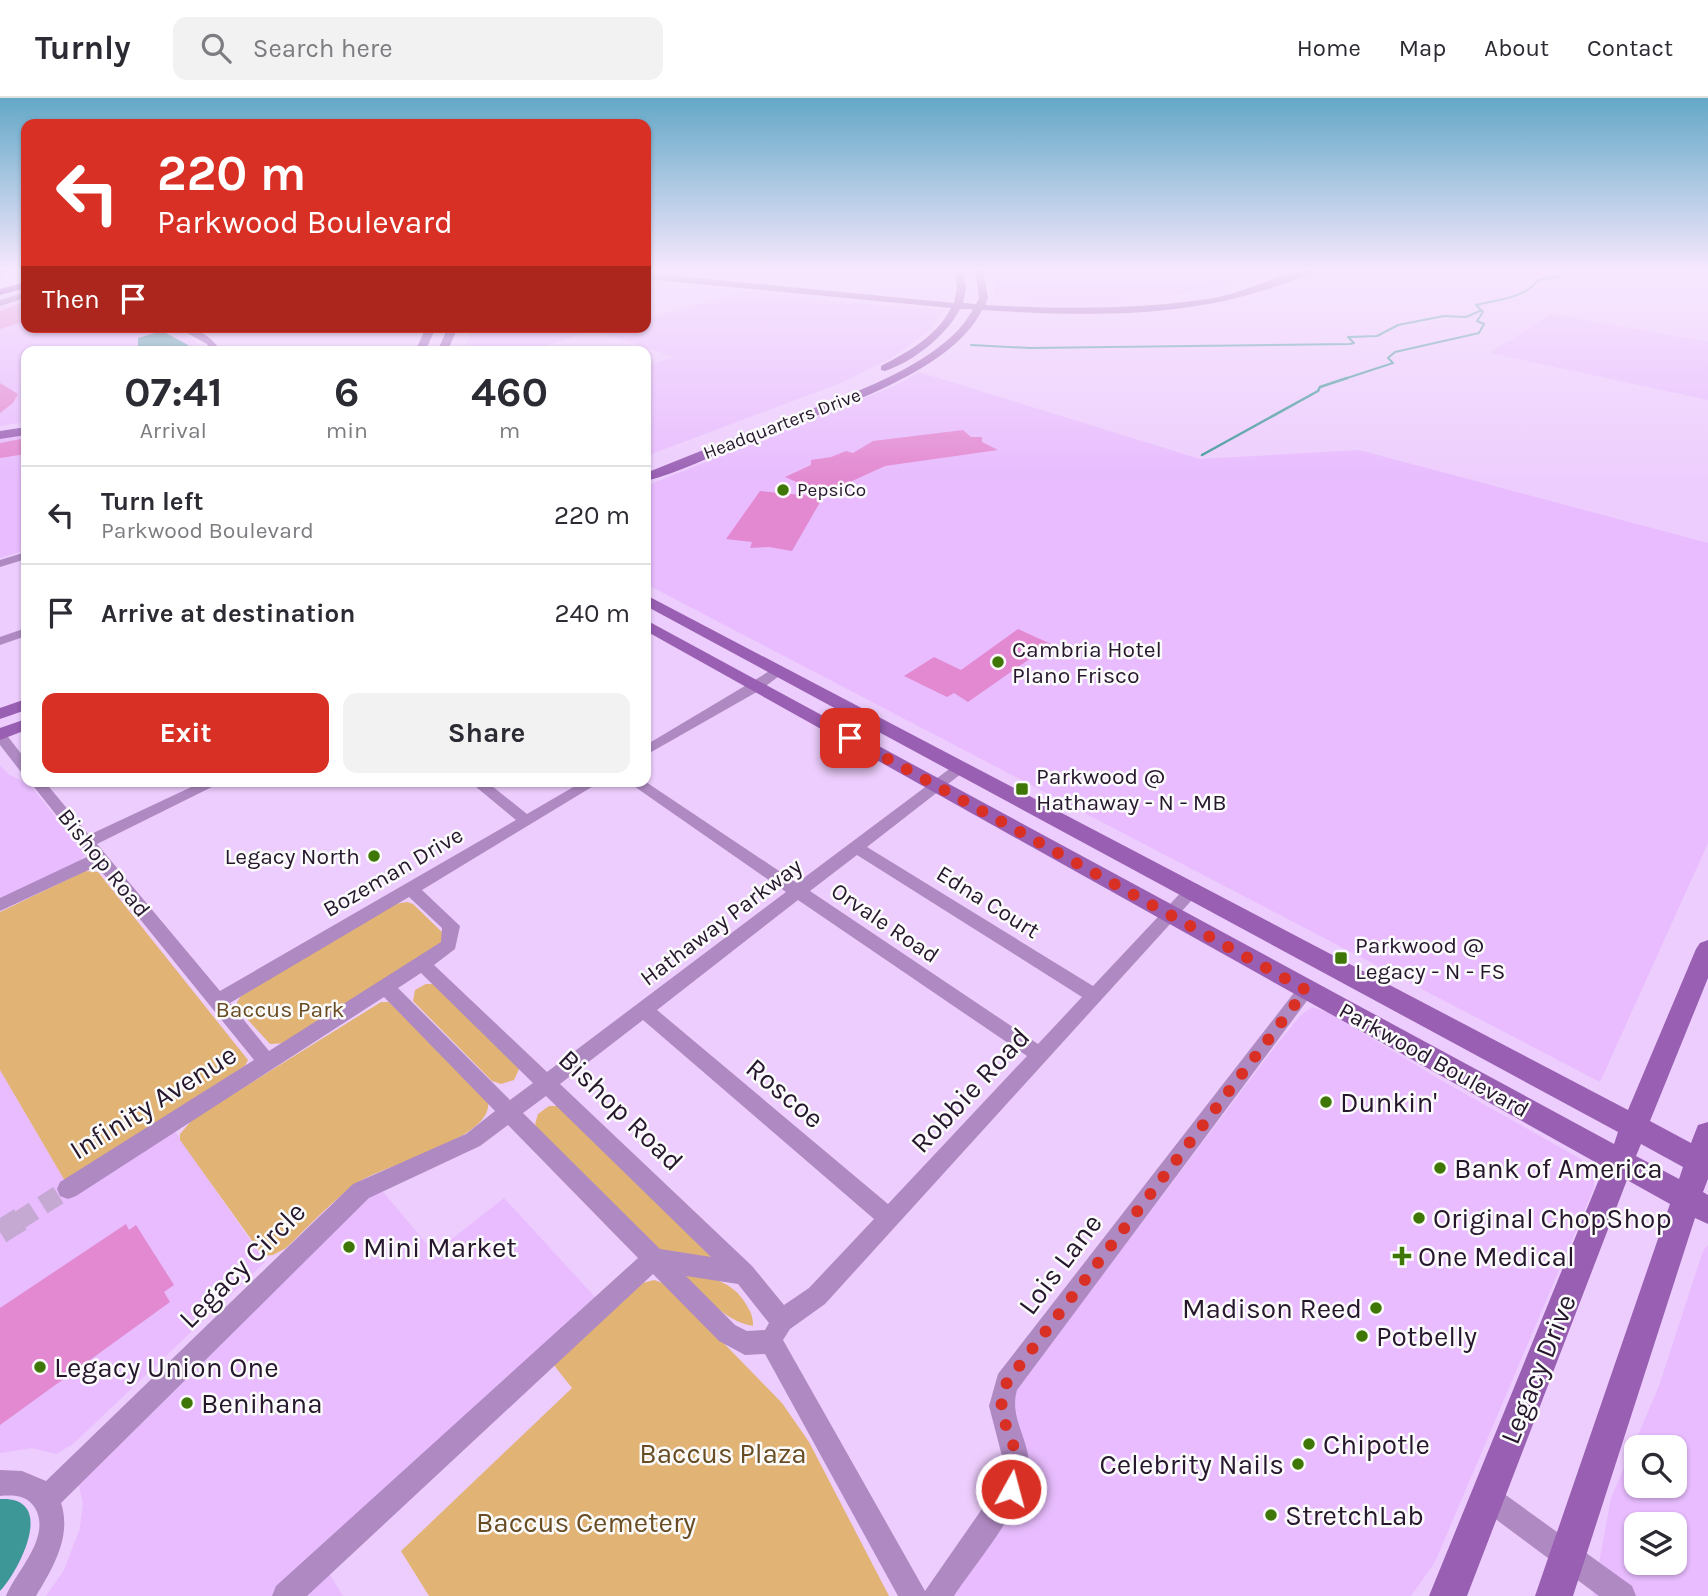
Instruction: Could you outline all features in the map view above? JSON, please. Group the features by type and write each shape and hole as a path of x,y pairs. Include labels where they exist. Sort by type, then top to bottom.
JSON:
{"main road":[{"name":"Headquarters Drive","path":"872,374 928,340"},
{"name":"Headquarters Drive","path":"651,475 873,388 910,371 954,340"},
{"name":"Headquarters Drive","path":"651,462 788,408"},
{"path":"0,429 21,426"},
{"path":"0,435 21,432"},
{"name":"Parkwood Boulevard","path":"651,603 1703,1164"},
{"name":"Parkwood Boulevard","path":"651,628 1697,1204"},
{"path":"0,714 21,706"},
{"path":"0,735 21,726"},
{"name":"Legacy Drive","path":"1448,1596 1634,1127 1708,949"},
{"path":"1554,1596 1697,1204 1708,1134"}],"street":[{"path":"0,564 21,557"},
{"path":"0,641 21,634"},
{"path":"651,748 784,673"},
{"path":"0,735 21,762"},
{"name":"Hathaway Parkway","path":"509,1113 961,767"},
{"name":"Bishop Road","path":"41,787 268,1063"},
{"path":"86,843 204,787"},
{"path":"483,787 527,821"},
{"name":"Bozeman Drive","path":"217,1002 585,787"},
{"name":"Orvale Road","path":"642,787 1040,1055"},
{"name":"Edna Court","path":"857,848 1095,996"},
{"path":"0,905 99,858"},
{"path":"268,1063 449,944 451,926 411,888"},
{"name":"Robbie Road","path":"777,1332 817,1296 1193,890"},
{"name":"Bishop Road","path":"422,964 744,1274 777,1332 913,1596"},
{"path":"386,987 727,1333 745,1343 777,1332"},
{"name":"Lois Lane","path":"937,1596 1011,1489 1016,1473 1015,1455 1000,1409 1007,1382 1306,990"},
{"name":"Roscoe","path":"644,1010 889,1218"},
{"name":"Infinity Avenue","path":"68,1189 268,1063"},
{"name":"Legacy Circle","path":"46,1499 361,1191 450,1153 473,1140 509,1113"},
{"path":"653,1259 744,1274"},
{"path":"286,1596 653,1259"},
{"path":"0,1483 12,1481 32,1486 46,1499 51,1519 48,1544 37,1572 20,1596"},
{"path":"1487,1497 1622,1596"}],"shaded area":[{"path":"0,340 194,340 199,346 21,346 21,423 0,426"},
{"path":"138,340 179,340 189,346 138,346"},
{"path":"468,340 564,340 546,346 465,346"},
{"path":"623,340 916,340 890,359 843,382 651,454 651,364 673,357 651,349 651,346 641,346"},
{"path":"1510,340 1708,342 1708,400 1490,353"},
{"path":"919,372 1200,459 1359,450 1708,543 1708,843 1600,1082 651,587 651,484 894,386"},
{"path":"21,435 21,552 0,558 0,439"},
{"path":"0,765 8,774 21,780 21,787 32,787 85,854 81,860 0,901"},
{"path":"1312,1007 1327,1012 1579,1158 1588,1165 1594,1177 1594,1188 1435,1562 1411,1596 954,1596 1007,1521 1022,1494 1024,1476 1010,1420 1015,1391 1277,1044 1301,1015"},
{"path":"0,1070 65,1181 166,1118 265,1262 73,1444 56,1454 32,1448 0,1453"},
{"path":"380,1188 434,1253 504,1198 595,1297 316,1552 343,1596 46,1596 64,1570 80,1528 83,1504 77,1476"},
{"path":"1708,1245 1708,1596 1593,1596 1611,1498 1624,1468 1624,1498 1687,1498 1687,1435 1638,1435 1659,1386 1703,1251"},
{"path":"0,1499 17,1501 27,1509 30,1522 24,1552 0,1591"}],"green space":[{"path":"85,871 98,872 248,1060 245,1066 65,1181 0,1070 0,912"},
{"name":"Baccus Park","path":"395,904 413,904 444,934 441,943 286,1043 270,1044 237,1008 237,1002 243,993"},
{"path":"426,984 436,984 520,1067 514,1080 501,1084 492,1081 413,1001 415,990"},
{"path":"381,1002 389,1002 488,1101 485,1115 474,1127 456,1139 357,1183 286,1248 273,1255 263,1256 180,1140 180,1134 193,1119"},
{"path":"549,1106 560,1106 711,1256 708,1259 659,1249 537,1128 535,1124 538,1114"},
{"path":"679,1270 731,1287 744,1301 753,1326 722,1312"},
{"path":"654,1280 666,1284 782,1403 809,1442 889,1596 429,1596 401,1551 572,1388 553,1364 643,1283"}],"building":[{"path":"0,383 18,394 13,403 0,413"},
{"path":"963,430 971,437 982,437 982,442 998,450 885,466 824,494 785,477 811,465 811,460 846,451 853,453 873,441"},
{"path":"21,439 21,455 0,458 0,443"},
{"path":"760,491 823,497 792,551 769,547 750,548 752,542 726,539"},
{"name":"Cambria Hotel Plano Frisco","path":"1018,629 1051,644 968,702 954,693 947,697 904,676 934,657 961,670"},
{"name":"Legacy Union One","path":"126,1224 129,1230 136,1225 174,1285 164,1292 170,1302 0,1425 0,1308"}],"waterway":[{"path":"971,345 1030,348 1354,343 1351,340"},
{"path":"1341,380 1393,363 1388,358 1395,352 1448,340"},
{"path":"1341,380 1347,378"},
{"path":"1202,455 1318,391 1320,387 1341,380"}],"tunnel":[{"path":"18,1221 68,1189"},
{"path":"0,1232 21,1219"}],"place":[{"name":"PepsiCo","path":"783,490"},
{"name":"Cambria Hotel Plano Frisco","path":"998,662"},
{"name":"Parkwood @ Hathaway - N - MB","path":"1022,789"},
{"name":"Legacy North","path":"374,856"},
{"name":"Parkwood @ Legacy - N - FS","path":"1341,958"},
{"name":"Dunkin'","path":"1326,1102"},
{"name":"Bank of America","path":"1440,1168"},
{"name":"Original ChopShop","path":"1419,1218"},
{"name":"Mini Market","path":"349,1247"},
{"name":"One Medical","path":"1402,1256"},
{"name":"Madison Reed","path":"1376,1308"},
{"name":"Potbelly","path":"1362,1336"},
{"name":"Legacy Union One","path":"40,1367"},
{"name":"Benihana","path":"187,1403"},
{"name":"Chipotle","path":"1309,1444"},
{"name":"Celebrity Nails","path":"1298,1464"},
{"name":"StretchLab","path":"1271,1515"}],"route":[{"path":"850,738 1306,990 1007,1382 1000,1409 1015,1455 1016,1473 1011,1489"}],"park label":[{"name":"Baccus Plaza","path":"723,1453"},
{"name":"Baccus Cemetery","path":"586,1522"}]}
